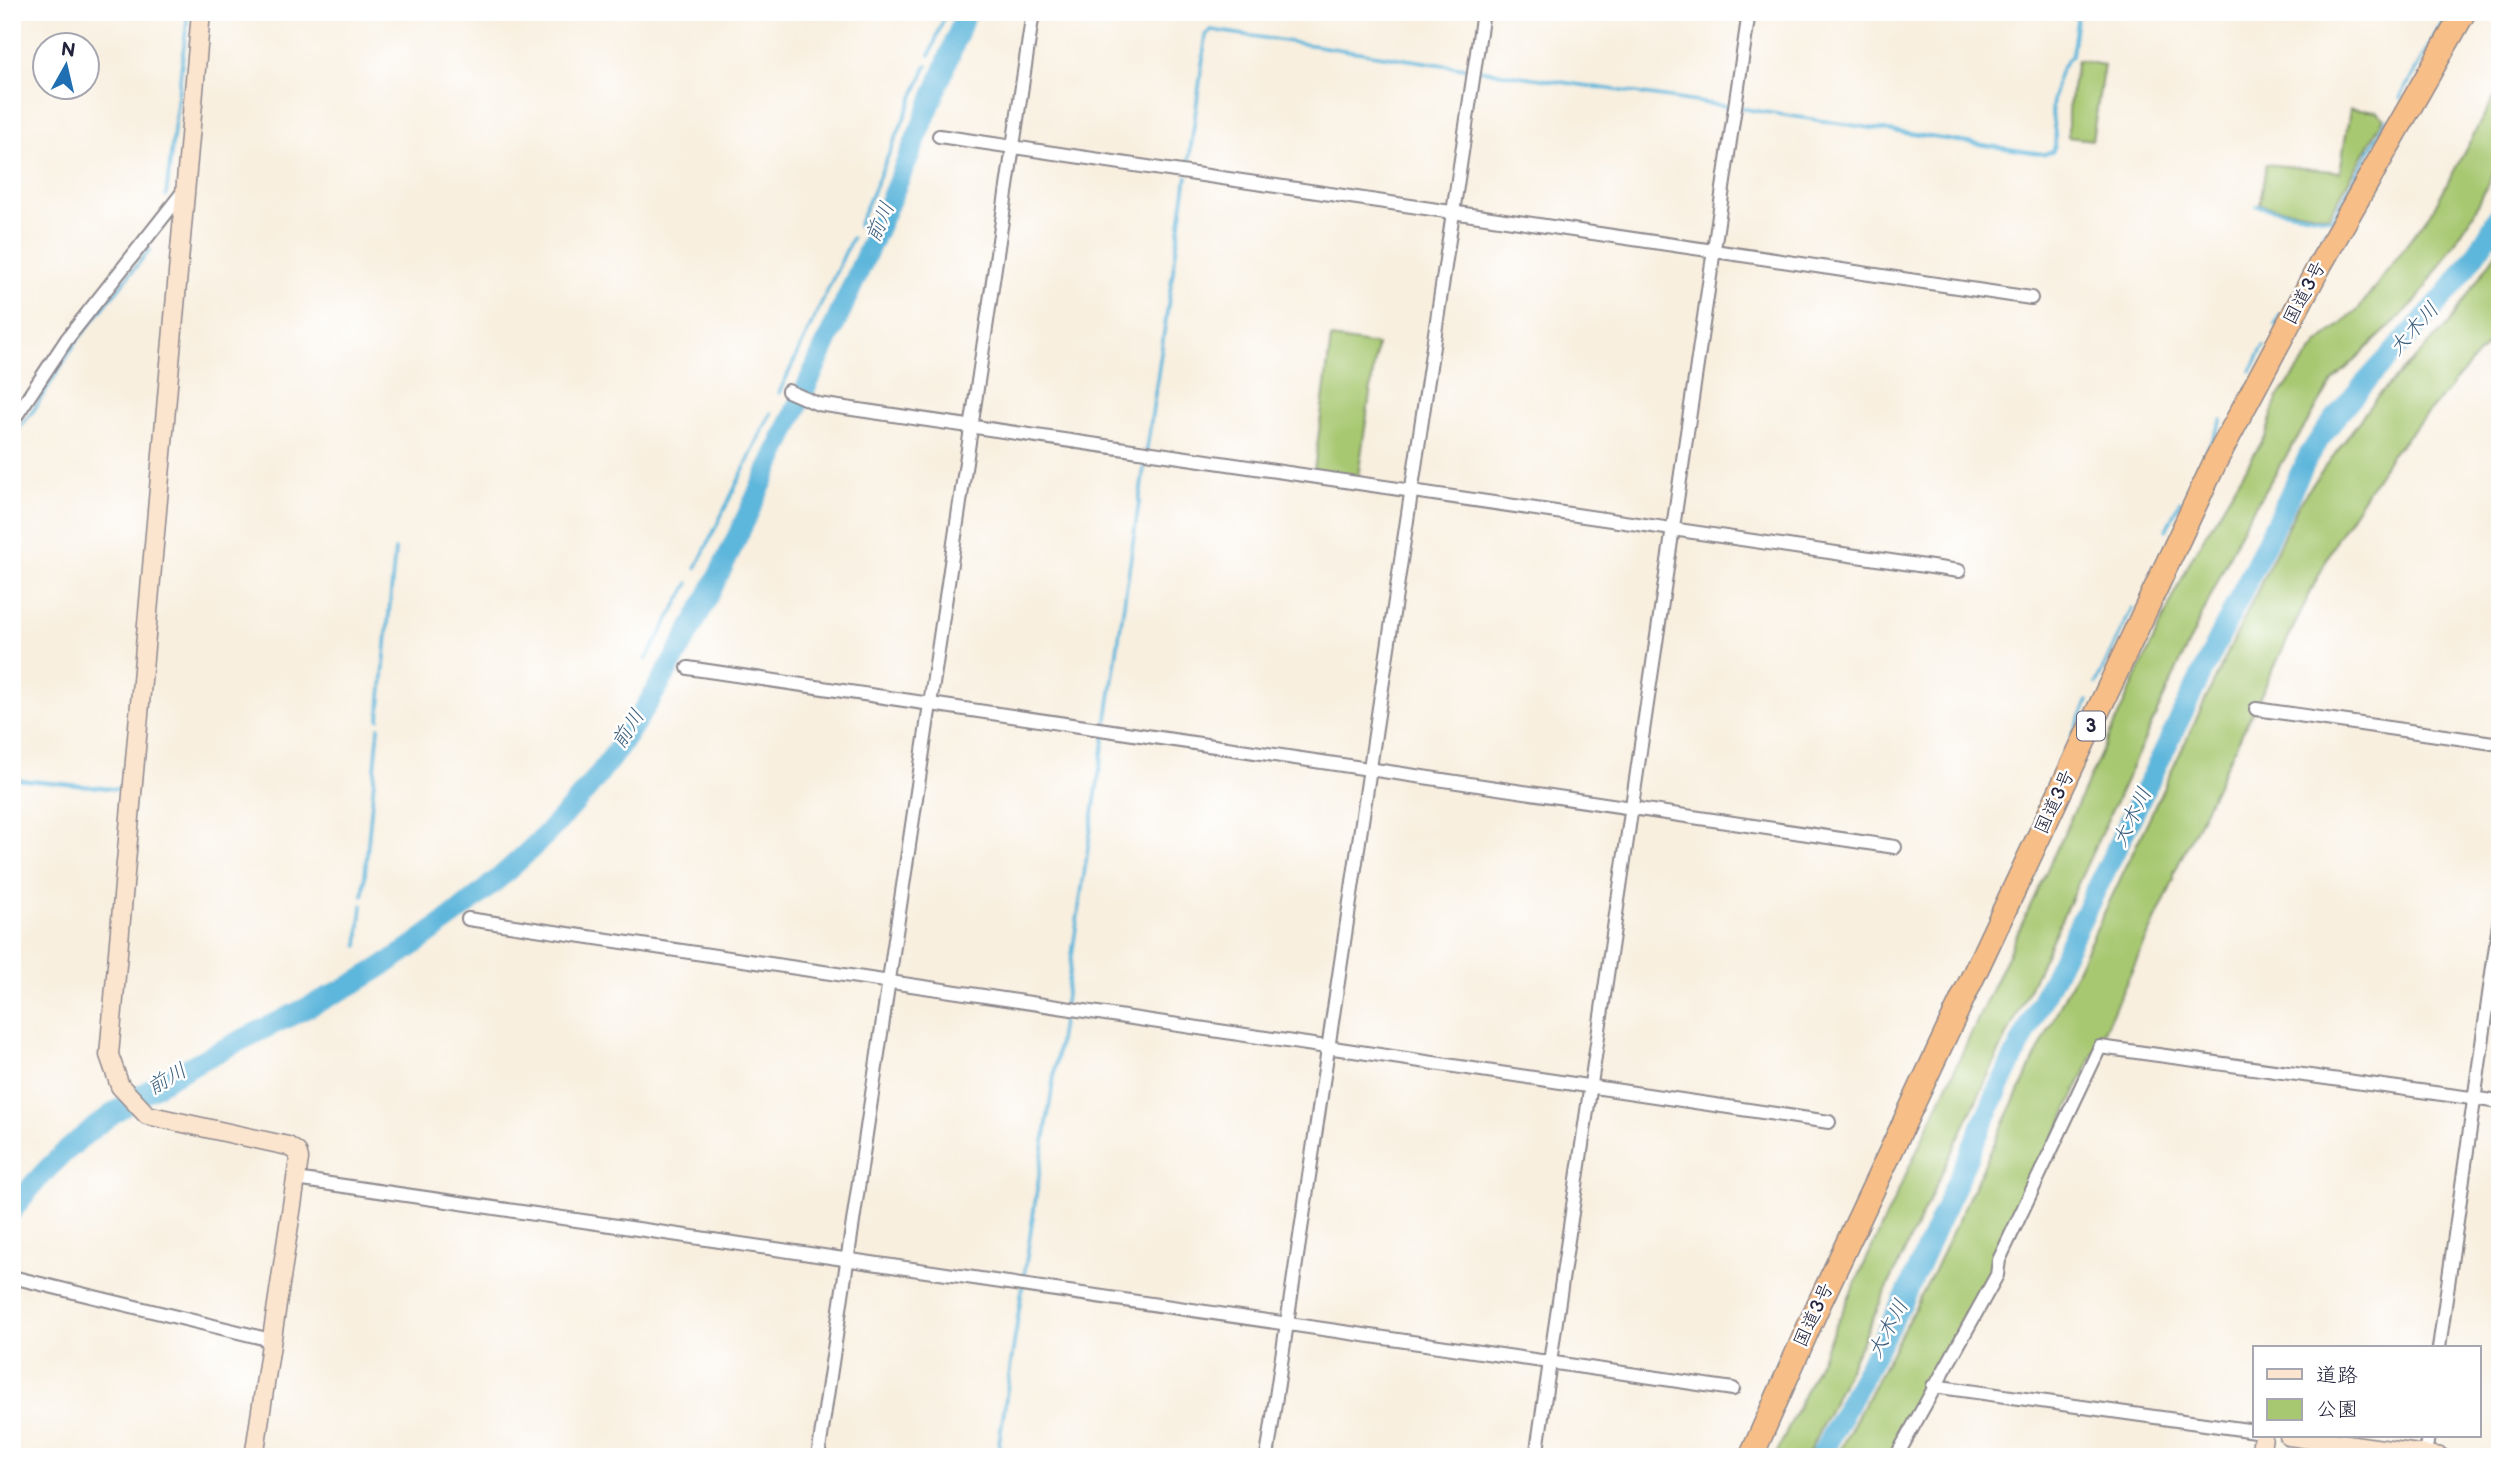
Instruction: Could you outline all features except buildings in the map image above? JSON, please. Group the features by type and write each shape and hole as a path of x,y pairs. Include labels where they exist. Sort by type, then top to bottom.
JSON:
{"highway":[{"name":"国道3号","path":"1751,1457 1818,1306 2216,460 2321,264 2465,12"}],"street":[{"path":"201,12 109,1043 110,1065 120,1086 147,1115 288,1146 298,1152 256,1456"},
{"path":"818,1457 1033,12"},
{"path":"1267,1457 1483,12"},
{"path":"1535,1457 1749,12"},
{"path":"939,136 2031,298"},
{"path":"12,422 67,339 186,187"},
{"path":"788,391 818,404 1959,571"},
{"path":"688,668 1895,846"},
{"path":"2256,709 2500,744"},
{"path":"2439,1346 2472,1098 2500,917"},
{"path":"468,919 1829,1122"},
{"path":"1896,1457 1964,1331 1977,1316 1997,1275 1999,1260 2100,1047 2500,1102"},
{"path":"296,1179 1733,1389"},
{"path":"12,1277 271,1340"},
{"path":"1933,1386 2253,1431"},
{"path":"2260,1457 2263,1438"},
{"path":"2303,1438 2433,1456 2428,1438"}],"green space":[{"path":"2077,60 2104,65 2092,140 2068,137 2068,111"},
{"path":"2500,86 2500,158 2473,215 2417,300 2333,381 2245,522 2032,983 1807,1457 1775,1457 2191,559 2266,435 2277,399 2318,343 2357,311 2434,208"},
{"path":"2350,109 2377,112 2384,118 2329,216 2260,205 2266,164 2340,172"},
{"path":"2500,247 2500,330 2391,455 2336,540 2174,873 2174,880 1987,1283 1892,1457 1836,1457 1928,1283 2299,503 2375,399 2446,327"},
{"path":"1331,338 1377,345 1358,477 1314,471"}],"waterway":[{"path":"166,196 188,12"},
{"path":"930,55 946,12"},
{"name":"前川","path":"12,1211 46,1171 84,1136 125,1105 214,1054 353,984 433,931 534,847 600,773 659,685 736,540 888,204 966,12"},
{"path":"1738,108 2044,154 2053,151 2055,146 2052,112 2054,96 2060,73 2072,55 2078,12"},
{"path":"2400,98 2448,12"},
{"path":"1188,169 1206,35 1211,30 1471,69"},
{"path":"858,226 927,65"},
{"path":"1479,70 1731,107"},
{"path":"2257,206 2332,219 2387,120"},
{"path":"1106,726 1187,176"},
{"name":"大木川","path":"1820,1457 1906,1295 1997,1092 2309,455 2355,394 2459,278 2500,213"},
{"path":"2314,253 2326,230"},
{"path":"779,393 852,238"},
{"path":"12,437 33,411 76,342 150,249"},
{"path":"2275,325 2280,315"},
{"path":"2251,371 2264,346"},
{"path":"696,568 771,413"},
{"path":"2192,480 2222,420"},
{"path":"2166,530 2180,501"},
{"path":"379,719 395,550"},
{"path":"646,660 689,583"},
{"path":"2096,684 2132,608"},
{"path":"2071,738 2088,701"},
{"path":"363,896 379,727"},
{"path":"997,1457 1105,734"},
{"path":"2056,767 2062,756"},
{"path":"12,779 126,790"},
{"path":"358,946 362,905"}]}
